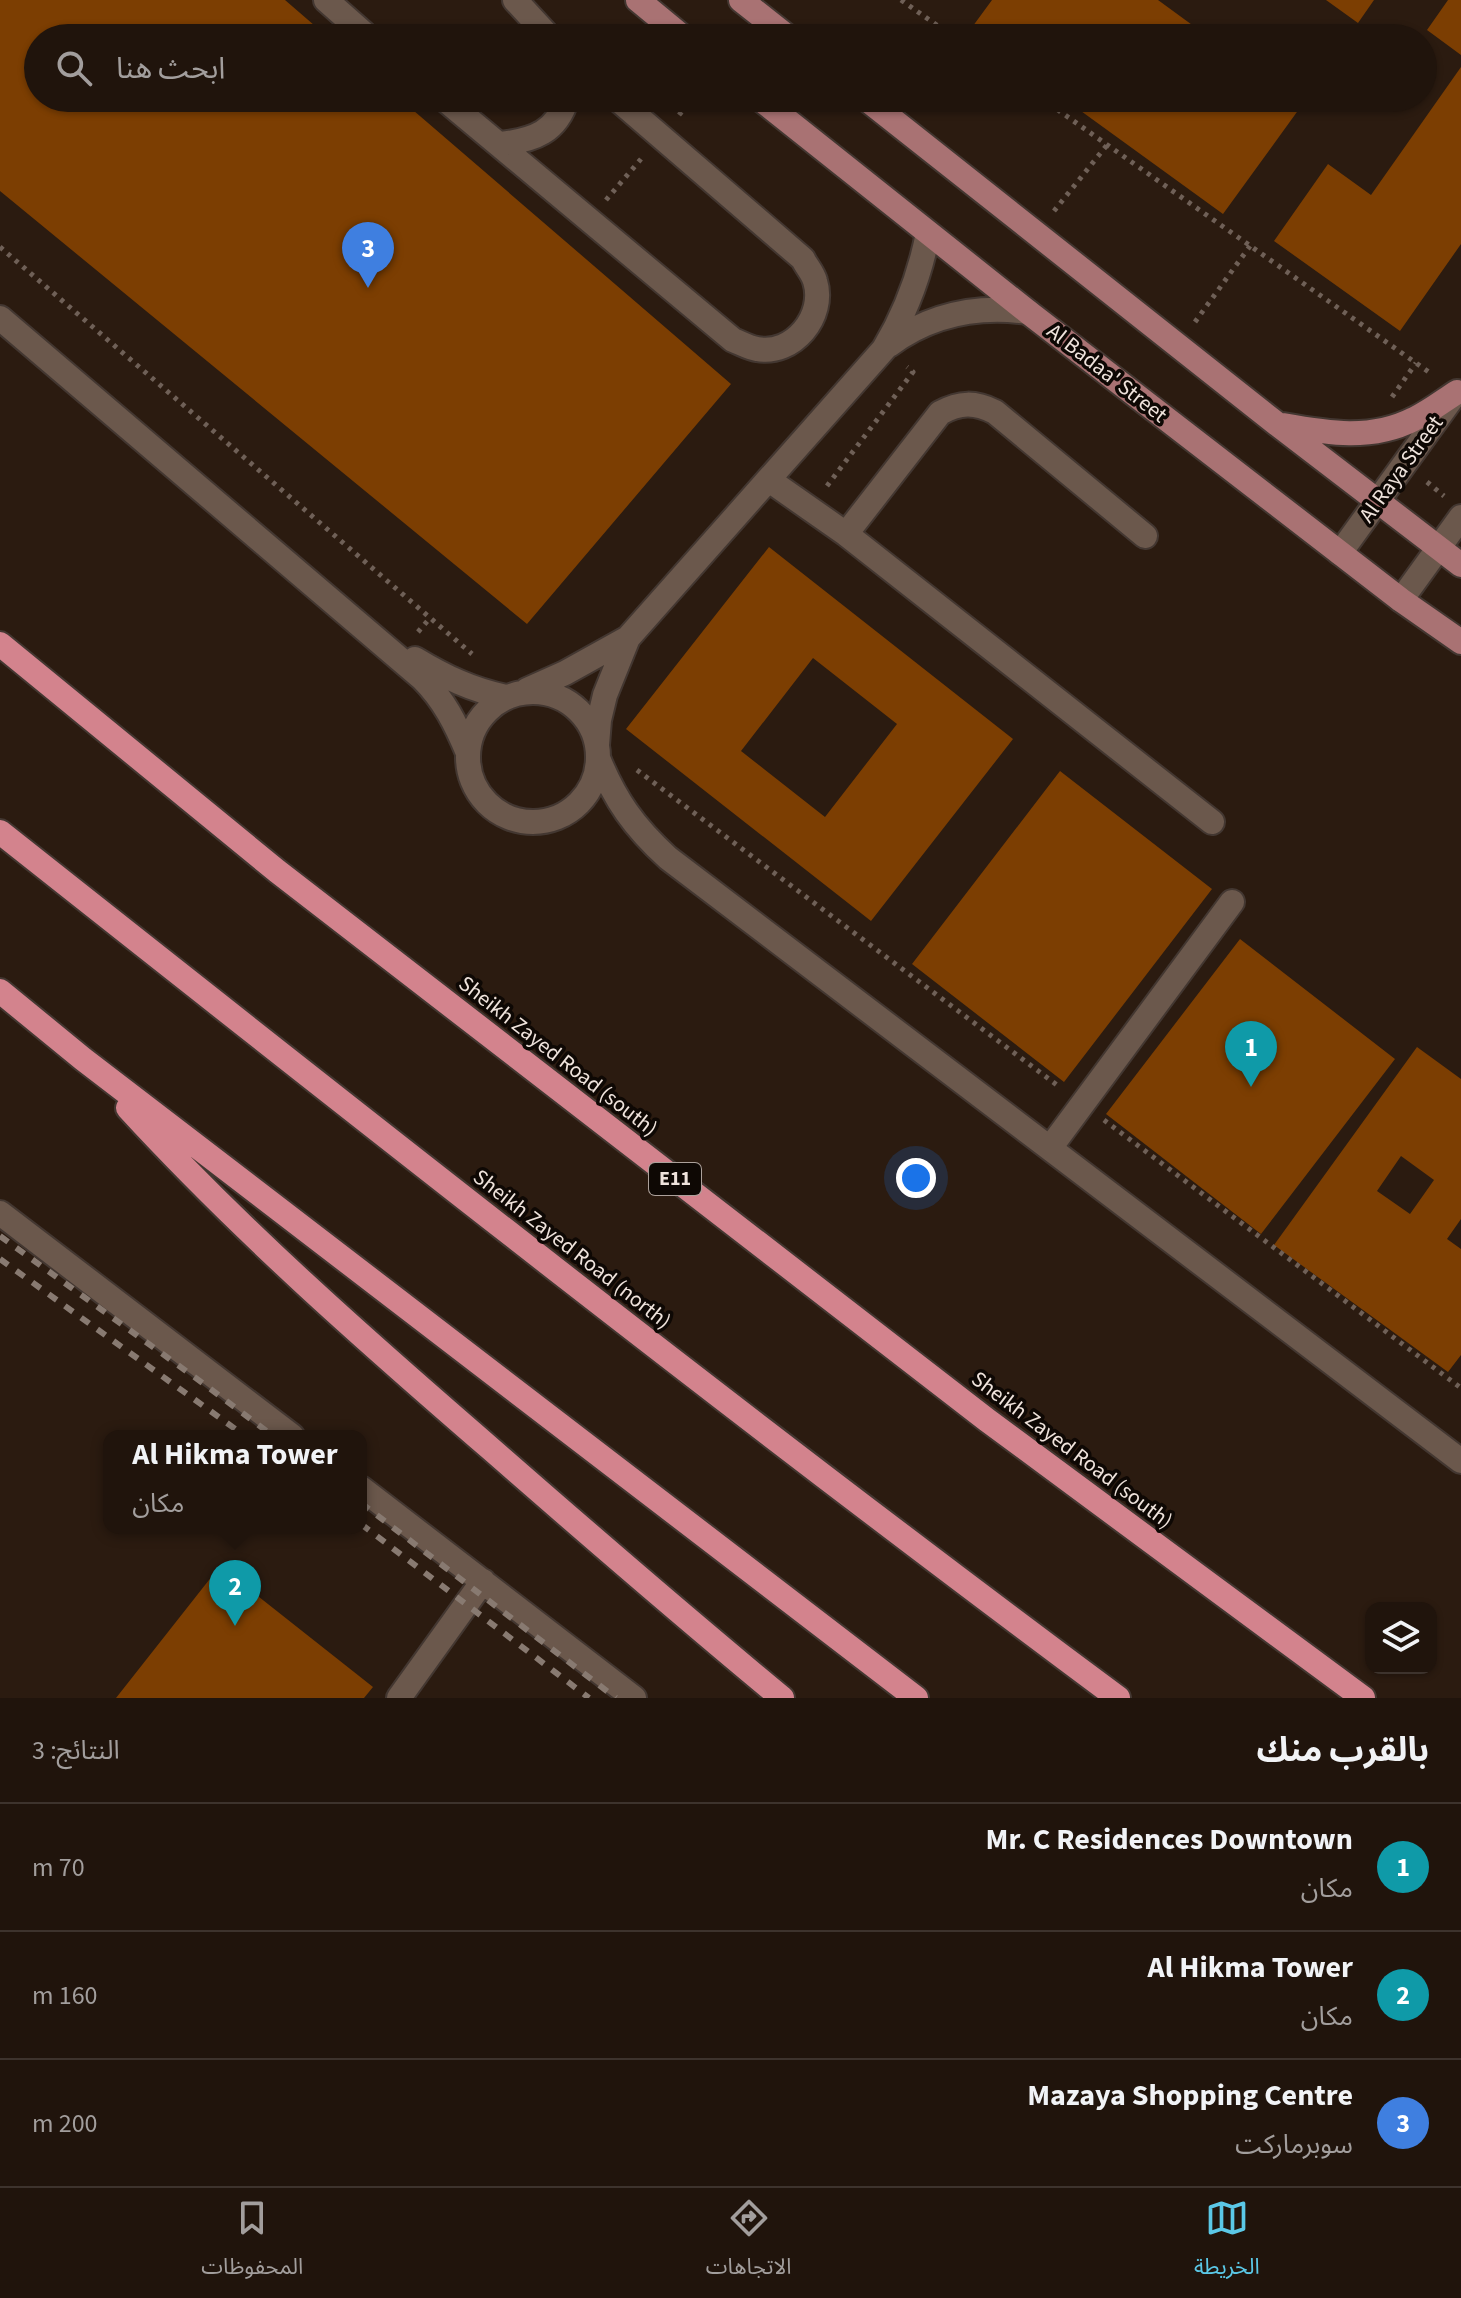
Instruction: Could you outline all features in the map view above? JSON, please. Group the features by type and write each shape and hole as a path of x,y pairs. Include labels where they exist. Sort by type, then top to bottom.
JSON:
{"highway":[{"name":"Sheikh Zayed Road (south)","path":"0,644 277,871 800,1276 987,1420 1363,1698"},
{"name":"Sheikh Zayed Road (north)","path":"0,832 485,1216 1118,1698"},
{"path":"0,991 83,1059 916,1698"},
{"path":"83,1059 218,1201 361,1337 782,1698"}],"main road":[{"path":"638,0 667,24"},
{"path":"741,0 771,24"},
{"name":"Al Badaa' Street","path":"777,112 1028,312 1401,600 1461,642"},
{"path":"883,112 1277,424 1461,565"},
{"path":"1277,424 1344,435 1366,433 1415,419 1459,389"}],"street":[{"path":"326,0 353,24"},
{"path":"515,0 537,24"},
{"path":"461,112 733,340 758,349 784,347 805,331 817,308 816,281 803,259 632,112"},
{"path":"501,144 526,141 548,130 562,112"},
{"path":"468,753 472,735 492,707 565,673 628,638 769,480 884,349 912,293 928,233"},
{"path":"884,349 902,336 941,317 985,309 1028,312"},
{"path":"0,318 422,678 441,699 456,724 468,753 472,778 485,801 498,812 530,822 548,821 578,804 589,791 596,775 599,720 605,695 628,638"},
{"name":"Al Raya Street","path":"1340,553 1459,389"},
{"path":"846,534 940,413 953,406 968,404 995,412 1145,536"},
{"path":"769,480 846,534 1212,822"},
{"path":"1401,600 1461,517"},
{"path":"373,639 473,689 515,694 540,692 557,695 571,703 588,722 610,786 625,813 644,837 668,858 1461,1461"},
{"path":"1050,1148 1232,902"},
{"path":"0,1213 284,1430"},
{"path":"367,1493 634,1698"},
{"path":"399,1698 483,1581"}],"path":[{"path":"901,0 934,24"},
{"path":"1061,112 1459,389"},
{"path":"1036,234 1107,145"},
{"path":"1178,346 1250,246"},
{"path":"0,247 476,657"},
{"path":"809,509 913,372 884,349"},
{"path":"633,767 1461,1388"}],"building":[{"path":"0,0 285,0 313,24 24,24 24,112 415,112 731,384 527,624 0,191"},
{"path":"992,0 1158,0 1191,24 974,24"},
{"path":"1326,0 1374,0 1358,23"},
{"path":"1448,0 1461,0 1461,55 1437,37 1437,24 1431,24"},
{"path":"1461,67 1461,244 1400,331 1274,241 1328,164 1371,195 1429,112 1437,112 1437,101"},
{"path":"1082,112 1297,112 1223,214"},
{"path":"769,547 1013,739 871,921 626,729","holes":["813,658 897,724 825,817 741,751"]},
{"path":"1060,771 1212,889 1064,1082 912,964"},
{"path":"1240,939 1395,1059 1261,1234 1106,1114"},
{"path":"1417,1047 1461,1079 1461,1219 1447,1239 1461,1249 1461,1355 1448,1372 1274,1245","holes":["1401,1156 1434,1180 1410,1214 1377,1191"]},
{"path":"220,1566 373,1687 364,1698 116,1698"}],"railway":[{"path":"0,1236 265,1430"},
{"path":"0,1259 237,1430"},
{"path":"367,1508 616,1698"},
{"path":"367,1529 589,1698"}],"place":[{"name":"Mazaya Shopping Centre","path":"368,288"},
{"name":"Mr. C Residences Downtown","path":"1251,1087"},
{"name":"Al Hikma Tower","path":"235,1626"}]}
